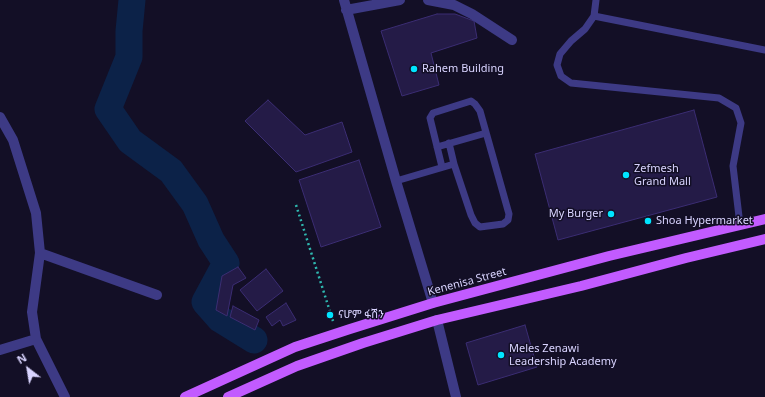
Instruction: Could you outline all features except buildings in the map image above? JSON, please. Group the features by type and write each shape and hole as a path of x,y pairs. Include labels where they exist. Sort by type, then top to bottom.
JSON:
{"main road":[{"name":"Kenenisa Street","path":"185,397 295,347 433,303 609,256 765,219"},
{"path":"228,397 297,366 363,343 437,320 581,286 765,239"}],"street":[{"path":"400,0 345,5 433,303"},
{"path":"428,0 454,5 472,14 512,40"},
{"path":"0,117 13,140 36,213 40,253 32,312 36,339 65,397"},
{"path":"40,253 157,295"},
{"path":"437,320 456,397"},
{"path":"0,350 36,339"}],"lane":[{"path":"596,0 594,16 585,29 571,41 560,54 557,65 561,76 571,83 719,98 736,108 742,123 733,166 740,225"},
{"path":"594,16 765,50"},
{"path":"442,167 430,118 433,113 471,101 480,111 510,214 508,220 503,224 480,227 475,223 454,164 449,144"},
{"path":"437,147 486,133"},
{"path":"396,181 454,164"}],"path":[{"path":"296,205 336,333"}],"waterway":[{"path":"132,0 129,31 129,57 108,109 130,141 171,171 195,204 211,240 226,263 205,302 220,319 254,340"}],"place":[{"name":"Rahem Building","path":"414,69"},
{"name":"Zefmesh Grand Mall","path":"626,175"},
{"name":"My Burger","path":"611,214"},
{"name":"Shoa Hypermarket","path":"648,221"},
{"name":"ናሆም ፋሽን","path":"330,315"},
{"name":"Meles Zenawi Leadership Academy","path":"501,355"}]}
